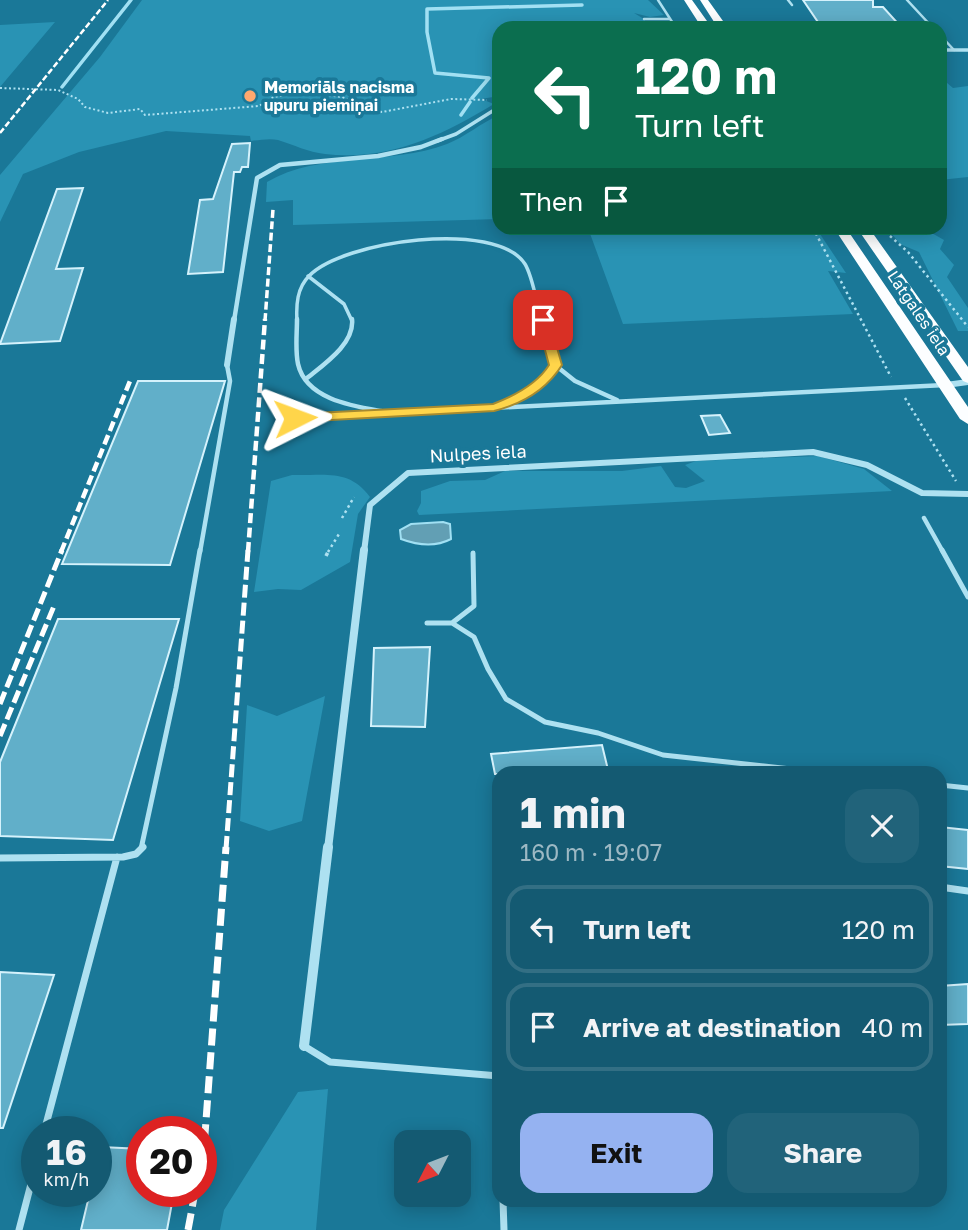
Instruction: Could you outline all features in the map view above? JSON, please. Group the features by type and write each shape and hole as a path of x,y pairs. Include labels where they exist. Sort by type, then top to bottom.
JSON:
{"highway":[{"path":"688,0 702,21"},
{"path":"704,0 718,21"},
{"name":"Latgales iela","path":"845,235 968,419"},
{"name":"Latgales iela","path":"868,235 968,380"}],"street":[{"path":"947,50 968,50"},
{"path":"227,365 257,178 281,165 378,156 421,148 456,134 492,111"},
{"path":"946,386 968,380"},
{"name":"Nulpes iela","path":"304,1046 370,505 408,473 813,452 867,465 922,493 966,494"}],"lane":[{"path":"657,0 669,19"},
{"path":"788,0 792,5"},
{"path":"906,0 926,21"},
{"path":"644,19 669,19"},
{"path":"947,42 954,50"},
{"path":"392,413 355,406 331,397 316,389 306,379 299,368 296,306 300,286 320,264 372,246 416,242 467,241 501,249 526,264 555,365 575,381 620,401"},
{"path":"306,379 338,350 355,329 354,318 342,299 308,276"},
{"path":"0,858 117,857 136,854 144,846 176,688 230,382 227,365"},
{"path":"494,407 530,391 547,379 555,365"},
{"path":"295,418 946,386"},
{"path":"924,518 968,597"},
{"path":"452,623 474,606 472,553"},
{"path":"427,623 452,623 474,638 506,699 545,722 598,733 663,755 763,766"},
{"path":"947,786 968,788"},
{"path":"48,1116 117,857"},
{"path":"947,888 968,891"},
{"path":"304,1046 330,1062 492,1077"},
{"path":"19,1230 25,1207"},
{"path":"503,1207 504,1230"}],"path":[{"path":"0,88 31,87 63,91 80,97 85,107 108,113 140,109 145,115 259,106 274,97 302,92 342,97 368,109 383,112 451,99 490,100"},
{"path":"817,235 898,388 966,494"},
{"path":"889,235 908,252 968,327"},
{"path":"342,518 354,497"},
{"path":"326,556 339,534"}],"shaded area":[{"path":"142,0 648,0 664,15 650,17 634,13 645,21 492,21 492,97 481,99 492,105 414,144 371,154 325,154 275,139 251,141 250,136 166,131 79,152 23,174 0,222 0,175 100,57"},
{"path":"55,22 0,87 0,25"},
{"path":"947,83 953,88 968,86 968,177 947,179"},
{"path":"492,119 492,219 293,225 293,200 266,202 267,182 288,172 332,162 425,151 454,141"},
{"path":"591,235 821,235 846,273 828,271 853,314 623,324"},
{"path":"893,235 935,235 944,240 940,249 954,265 947,277 968,308 968,331 958,331 919,252 900,244"},
{"path":"818,456 864,469 892,491 419,515 417,511 421,503 421,491 450,481 485,480 505,471 622,471 661,466 675,487 686,488 705,481 685,465 696,461"},
{"path":"292,475 345,478 353,481 370,497 358,514 350,562 301,590 254,592 271,481"},
{"path":"411,524 450,524 451,539 445,542 426,544 401,539 400,530"},
{"path":"325,696 302,821 269,831 240,821 247,705 277,716"},
{"path":"328,1089 316,1230 220,1230 224,1210 298,1092"}],"building":[{"path":"803,0 873,0 873,7 883,7 896,21 817,21"},
{"path":"250,143 248,167 234,172 223,272 188,274 200,200 213,199 232,144"},
{"path":"83,188 56,269 83,268 60,341 0,344 57,189"},
{"path":"138,381 225,381 170,565 62,564"},
{"path":"720,415 730,433 709,435 701,416"},
{"path":"58,619 179,619 113,840 0,836 0,762"},
{"path":"430,647 425,727 371,726 374,648"},
{"path":"602,745 607,766 493,766 491,754"},
{"path":"947,828 968,830 968,869 947,867"},
{"path":"0,972 54,975 3,1128 0,1128"},
{"path":"968,984 968,1024 947,1025 947,986"},
{"path":"112,1148 126,1148 126,1207 171,1207 167,1230 81,1230 86,1207 112,1207"}],"waterway":[{"path":"62,87 131,0"},
{"path":"472,98 489,78 435,73 427,32 427,9 582,5"},
{"path":"461,115 470,102"}],"railway":[{"path":"0,133 108,0"},
{"path":"265,321 273,209"},
{"path":"248,552 265,319"},
{"path":"61,552 130,381"},
{"path":"0,704 62,550"},
{"path":"226,849 248,550"},
{"path":"0,736 54,606"},
{"path":"206,1116 226,847"},
{"path":"188,1230 192,1207"}],"place":[{"name":"Memoriāls nacisma upuru piemiņai","path":"250,96"}],"route":[{"path":"295,418 494,407 513,401 547,379 555,365 543,320"}]}
